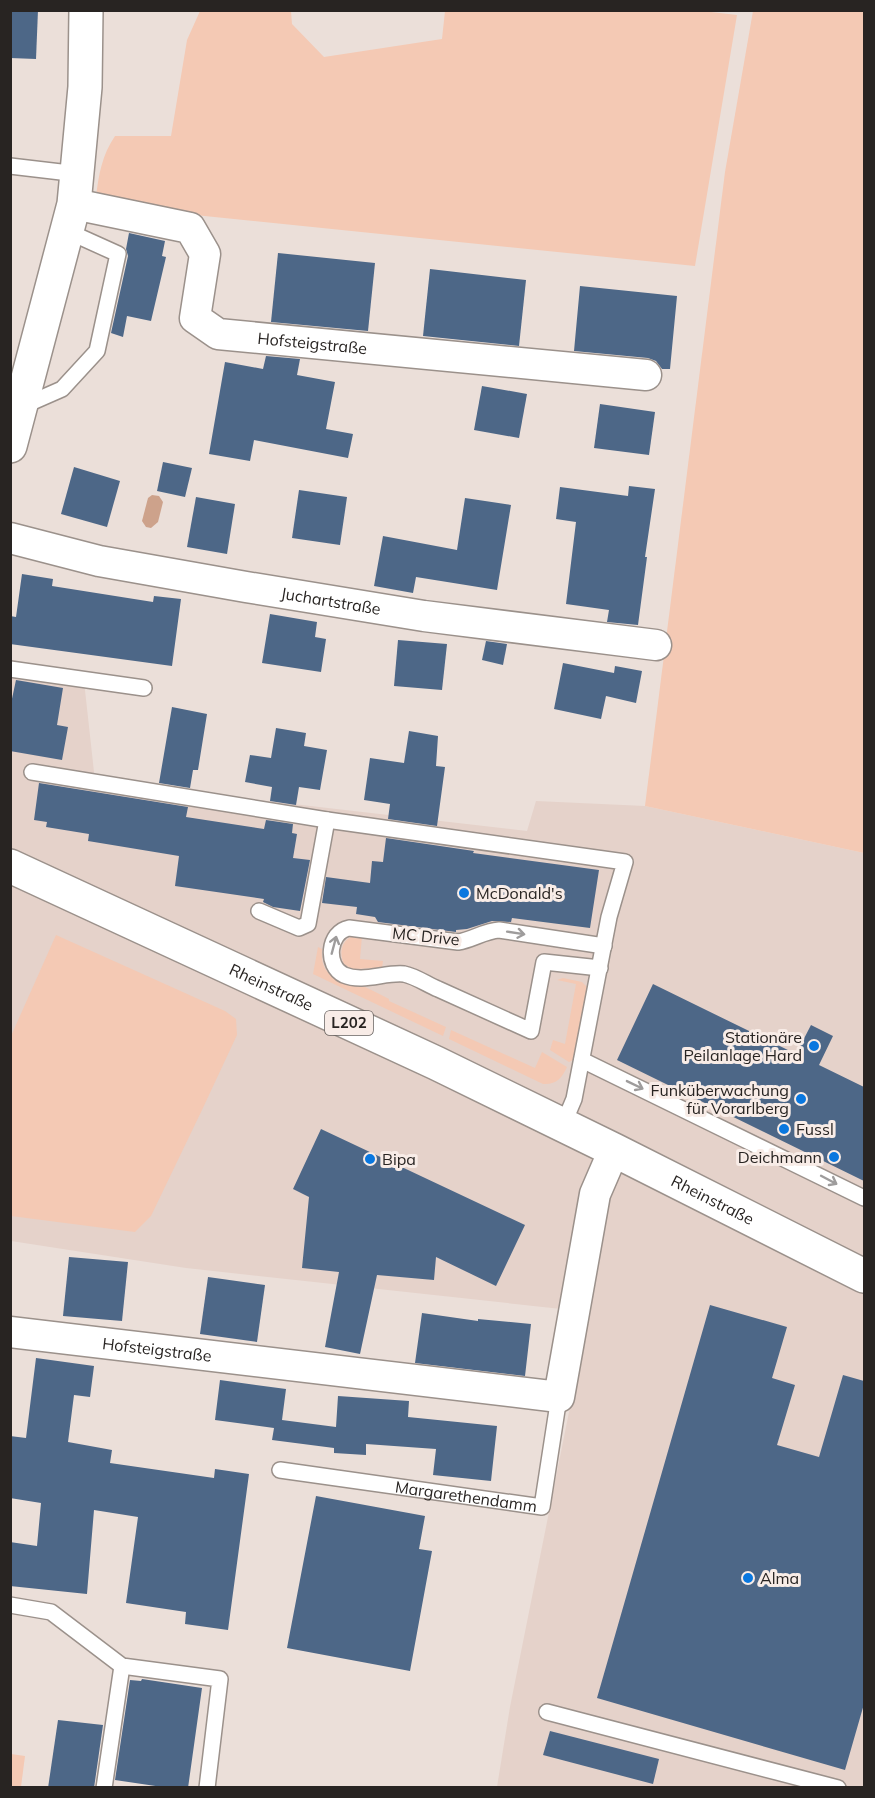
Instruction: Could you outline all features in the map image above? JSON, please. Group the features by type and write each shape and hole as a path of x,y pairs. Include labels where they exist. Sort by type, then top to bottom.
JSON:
{"main road":[{"path":"10,446 73,203 85,87 86,10"},
{"name":"Rheinstraße","path":"10,866 436,1063 864,1276"}],"street":[{"name":"Hofsteigstraße","path":"73,203 190,228 205,254 195,318 218,334 646,375"},
{"name":"Juchartstraße","path":"10,538 99,561 246,587 424,616 656,645"},
{"name":"Margarethendamm","path":"559,1396 595,1194 614,1150"},
{"name":"Hofsteigstraße","path":"10,1332 559,1396"}],"lane":[{"name":"Hofsteigstraße","path":"10,166 73,203"},
{"path":"21,407 62,389 97,351 118,254 73,203"},
{"path":"10,669 144,688"},
{"path":"33,772 327,820 625,862 609,917 574,1099 563,1125"},
{"path":"259,911 299,928 308,924 327,820"},
{"name":"MC Drive","path":"600,968 544,962 531,1031 405,974 350,977 339,972 332,958 334,938 341,931 349,928 458,942 482,933 499,930 604,946"},
{"path":"582,1060 864,1198"},
{"name":"Margarethendamm","path":"280,1470 542,1507 559,1396"},
{"path":"10,1605 51,1612 122,1666 220,1679 207,1788"},
{"path":"104,1788 122,1666"},
{"path":"547,1712 838,1788"}],"shaded area":[{"path":"694,10 737,15 695,266 185,214 96,196 104,158 115,136 171,136 187,40 200,11 291,11 292,24 324,57 442,39 445,11"},
{"path":"753,11 864,11 864,853 645,806 725,172"},
{"path":"152,495 159,496 163,502 158,522 151,528 146,527 142,521 148,498"},
{"path":"10,660 83,672 95,781 527,831 536,801 645,806 864,853 864,1787 497,1787 510,1707 589,1312 186,1268 11,1241"},
{"path":"56,935 225,1011 236,1019 237,1035 202,1110 151,1216 135,1232 11,1216 11,1036"},
{"path":"352,936 362,936 360,959 383,961 382,968 352,969 344,964 342,948 345,941"},
{"path":"318,947 322,949 324,967 328,972 446,1027 443,1036 313,974"},
{"path":"563,978 582,982 587,987 573,1060 569,1062 550,1050 553,1040 565,1044 576,984 557,980"},
{"path":"451,1030 535,1068 542,1052 567,1067 558,1080 543,1084 449,1039"},
{"path":"11,1754 25,1756 21,1787 11,1787"}],"building":[{"path":"10,10 38,10 36,59 10,58"},
{"path":"129,233 165,241 162,256 166,257 151,321 127,316 123,337 111,333 128,256 126,249"},
{"path":"278,253 375,263 368,331 271,322"},
{"path":"430,269 526,280 519,346 423,336"},
{"path":"580,286 677,296 670,369 662,369 656,361 648,358 574,351"},
{"path":"266,356 300,359 297,375 335,382 326,429 353,434 348,458 254,440 250,461 209,454 225,362 263,369"},
{"path":"482,386 527,394 519,438 474,430"},
{"path":"600,404 655,412 649,455 594,448"},
{"path":"163,462 192,468 185,497 157,491"},
{"path":"74,467 120,481 107,527 61,514"},
{"path":"629,486 655,489 638,625 607,622 609,610 566,604 576,522 556,519 560,487 628,496"},
{"path":"299,490 347,497 340,545 292,538"},
{"path":"196,497 235,504 227,554 187,547"},
{"path":"465,498 511,505 497,590 416,577 413,593 374,586 383,536 457,550"},
{"path":"22,574 53,579 52,586 153,602 154,596 181,599 172,666 10,644 10,616 16,617"},
{"path":"270,614 317,622 315,637 326,639 321,672 262,663"},
{"path":"398,640 447,644 442,690 394,686"},
{"path":"486,641 507,644 503,665 482,660"},
{"path":"563,663 614,673 615,666 642,671 636,703 606,696 601,719 554,709"},
{"path":"16,680 63,688 57,725 68,727 62,760 10,751 10,708"},
{"path":"172,707 207,714 198,770 193,770 190,788 159,783"},
{"path":"276,728 306,733 304,746 327,750 320,790 299,787 296,805 270,801 272,787 245,782 250,755 271,758"},
{"path":"409,731 438,736 436,766 445,767 437,826 388,819 390,804 364,800 370,758 404,763"},
{"path":"39,783 188,807 186,817 264,829 266,820 293,824 292,833 297,834 293,858 310,860 300,911 273,907 263,902 264,899 175,886 179,856 88,841 89,834 46,827 47,822 34,820"},
{"name":"McDonald's","path":"386,838 474,851 473,853 599,870 590,928 512,918 511,922 492,921 456,930 456,932 378,922 375,917 356,914 357,907 322,903 326,877 370,883 372,861 383,862"},
{"path":"653,984 796,1054 811,1025 833,1036 819,1065 864,1087 864,1181 617,1060"},
{"path":"321,1129 525,1225 496,1286 436,1257 434,1280 377,1275 360,1354 325,1347 339,1272 302,1268 309,1197 293,1189"},
{"path":"69,1257 128,1262 122,1321 63,1316"},
{"path":"208,1277 265,1285 257,1342 200,1334"},
{"name":"Alma","path":"710,1305 787,1327 772,1378 795,1385 777,1445 819,1457 843,1375 864,1381 864,1704 845,1770 597,1698"},
{"path":"422,1313 478,1321 478,1319 531,1324 525,1376 415,1363"},
{"path":"36,1358 94,1366 90,1397 74,1395 68,1442 112,1450 110,1463 214,1478 215,1469 249,1474 228,1630 185,1624 186,1612 126,1603 138,1517 94,1510 87,1594 10,1586 10,1542 37,1546 41,1503 10,1498 10,1436 26,1438"},
{"path":"220,1380 286,1389 282,1420 336,1427 338,1396 409,1401 408,1417 497,1426 491,1481 433,1475 436,1449 366,1444 366,1455 334,1453 334,1448 272,1440 274,1428 215,1420"},
{"path":"316,1496 425,1516 419,1549 432,1551 410,1671 287,1648"},
{"path":"142,1679 202,1688 188,1788 169,1788 115,1780 130,1680 141,1681"},
{"path":"58,1720 103,1725 94,1788 48,1788"},
{"path":"550,1731 659,1759 653,1784 543,1755"}],"place":[{"name":"McDonald's","path":"464,893"},
{"name":"Stationäre Peilanlage Hard","path":"814,1046"},
{"name":"Funküberwachung für Vorarlberg","path":"801,1099"},
{"name":"Fussl","path":"784,1129"},
{"name":"Deichmann","path":"834,1157"},
{"name":"Bipa","path":"370,1159"},
{"name":"Alma","path":"748,1578"}]}
